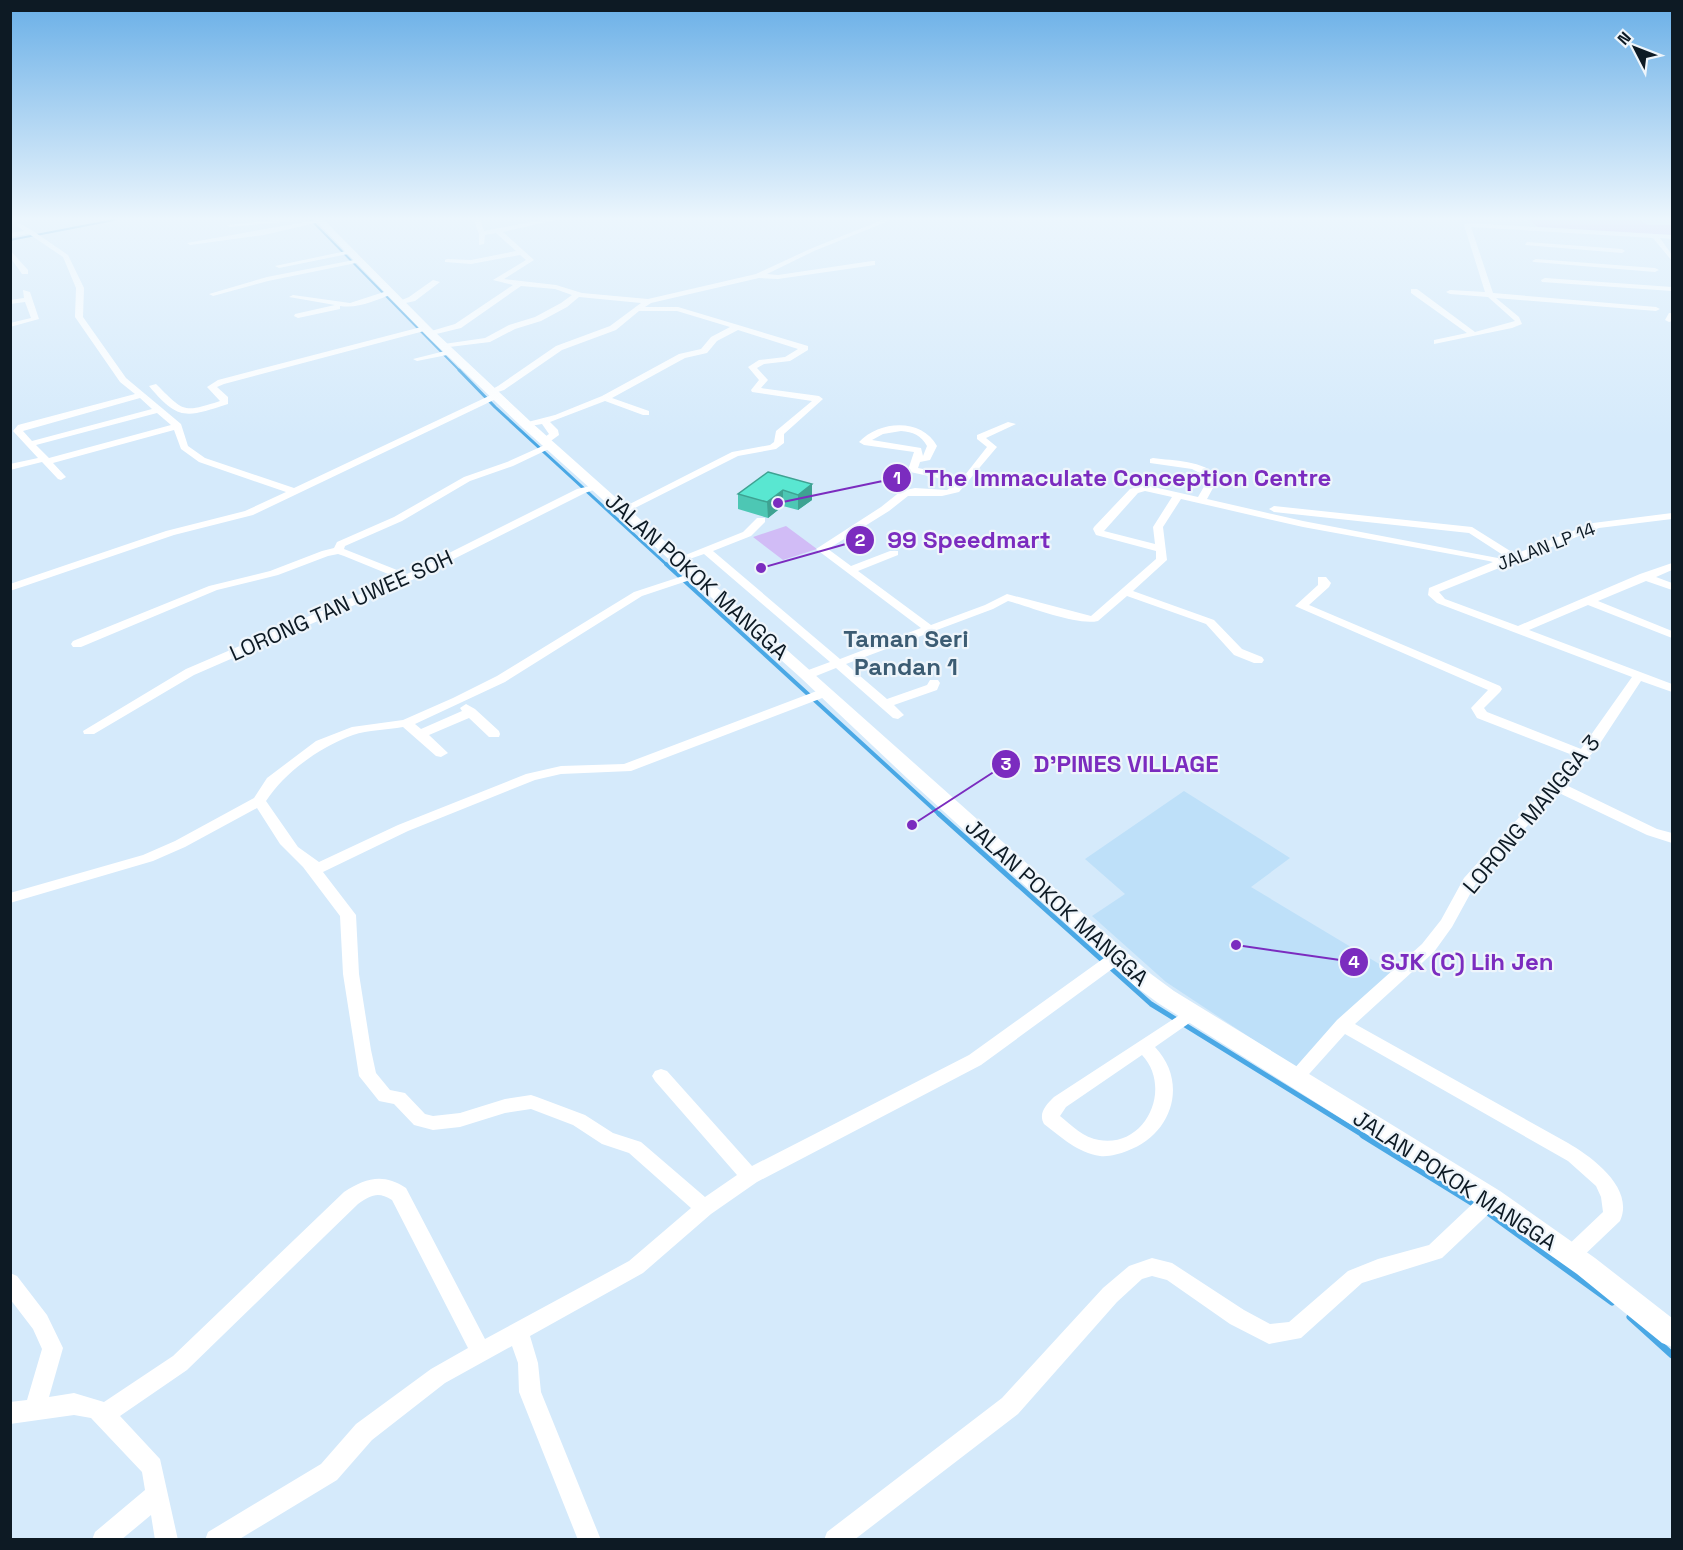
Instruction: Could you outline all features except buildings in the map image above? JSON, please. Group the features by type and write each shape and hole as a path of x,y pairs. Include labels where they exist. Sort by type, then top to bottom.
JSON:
{"main road":[{"name":"JALAN POKOK MANGGA","path":"386,292 489,397 536,423 545,446 589,488 623,510 678,560 686,578 807,675 818,695 915,776 1110,963 1166,997 1183,1019 1295,1078 1571,1255 1672,1334"}],"street":[{"path":"80,292 79,317 123,380 178,426 184,447 202,460 296,492"},
{"path":"217,297 230,292"},
{"path":"298,316 390,296 412,299 421,292"},
{"path":"417,359 433,341 508,292"},
{"path":"569,292 576,295 648,301 686,292"},
{"path":"1416,292 1473,334"},
{"path":"1454,292 1656,309"},
{"path":"1551,292 1554,300"},
{"path":"10,302 27,295 35,319 10,325"},
{"path":"153,386 179,412 189,414 225,402 224,397 211,387 221,382 433,341 487,340 512,327 547,314 576,295"},
{"path":"1437,342 1512,326 1519,322 1490,295"},
{"path":"293,297 345,305"},
{"path":"10,588 170,533 249,513 296,492 489,397 559,348 613,328 648,301"},
{"path":"623,510 735,454 773,447 778,443 779,433 807,412 819,399 754,390 764,380 752,367 762,362 786,359 805,348 678,309 637,309"},
{"path":"536,423 605,398 682,357 704,351 714,339 735,328"},
{"path":"61,477 18,431 21,427 142,395"},
{"path":"605,398 646,413"},
{"path":"30,444 159,410"},
{"path":"916,460 927,458 932,446 928,438 920,433 895,427 874,433 864,442 918,450 913,470 960,479 968,477 992,447 980,438 1011,424"},
{"path":"10,467 178,426"},
{"path":"338,551 341,544 407,513 467,479 510,464 545,446"},
{"path":"1153,461 1199,469 1212,474 1214,477 1201,500"},
{"path":"930,629 821,549 888,508 902,495 916,492 940,494 952,492 962,485 960,479"},
{"name":"LORONG TAN UWEE SOH","path":"89,731 190,672 408,578 589,488"},
{"path":"1160,549 1100,533 1098,529 1134,491 1145,488 1303,524 1492,558 1502,562"},
{"path":"807,675 989,608 1007,597 1089,620 1094,619 1162,560 1158,527 1178,496"},
{"path":"1274,508 1472,530 1513,557"},
{"name":"JALAN LP 14","path":"1519,630 1437,599 1433,590 1597,525 1672,516"},
{"path":"678,560 707,551 747,534 761,520"},
{"path":"77,644 213,588 274,573 314,556 338,551 408,578"},
{"path":"707,551 898,715"},
{"path":"850,570 894,553"},
{"path":"1519,630 1672,566"},
{"path":"1644,576 1672,587"},
{"path":"10,898 148,858 180,844 259,801 272,781 321,744 352,731 406,723 457,701 501,679 638,594 686,578"},
{"path":"1322,579 1325,583 1323,587 1301,606 1496,689 1477,708 1482,715 1584,755"},
{"path":"1126,592 1210,622 1238,652 1258,660"},
{"path":"1588,600 1672,635"},
{"path":"1519,630 1671,686"},
{"name":"LORONG MANGGA 3","path":"1295,1078 1343,1025 1428,948 1447,923 1469,882 1584,755 1639,675"},
{"path":"886,704 933,687 934,684"},
{"path":"310,866 320,868 403,828 531,777 561,770 626,768 818,695"},
{"path":"457,701 494,734"},
{"path":"420,734 471,712"},
{"path":"406,723 441,753"},
{"path":"1556,786 1652,832 1672,838"},
{"path":"259,801 274,825 348,915 351,974 368,1076 385,1096 399,1098 420,1120 433,1123 460,1120 505,1106 531,1102 579,1120 608,1140 634,1147 704,1208"},
{"path":"216,1539 329,1472 364,1432 438,1376 636,1267 704,1208 750,1176 975,1060 1110,963"},
{"path":"1144,1046 1157,1059 1164,1075 1164,1094 1159,1112 1147,1133 1121,1145 1099,1149 1083,1143 1050,1119 1052,1110 1060,1102 1183,1019"},
{"path":"1343,1025 1558,1146 1603,1181 1613,1205 1613,1215 1571,1255"},
{"path":"661,1076 750,1176"},
{"path":"104,1415 180,1363 351,1198 370,1186 388,1186 399,1194 481,1352"},
{"path":"835,1539 1010,1406 1110,1295 1136,1272 1152,1267 1172,1272 1237,1317 1269,1334 1294,1331 1355,1277 1435,1252 1488,1202"},
{"path":"10,1282 40,1322 53,1348 35,1408"},
{"path":"518,1331 528,1364 530,1392 590,1539"},
{"path":"10,1413 74,1404 96,1409 104,1415 153,1467 167,1539"},
{"path":"103,1539 157,1495"}],"shaded area":[{"path":"786,526 817,549 783,560 753,537"},
{"path":"1184,791 1290,858 1251,887 1396,974 1296,1068 1166,982 1092,916 1125,894 1085,859"}],"waterway":[{"path":"382,292 460,371"},
{"path":"459,370 495,407 667,565"},
{"path":"666,564 940,815"},
{"path":"939,814 1151,1004 1366,1137"},
{"path":"1363,1135 1478,1206"},
{"path":"1485,1210 1612,1302"},
{"path":"1630,1317 1672,1355"}],"place":[{"name":"The Immaculate Conception Centre","path":"778,503"},
{"name":"99 Speedmart","path":"761,568"},
{"name":"D'PINES VILLAGE","path":"912,825"},
{"name":"SJK (C) Lih Jen","path":"1236,945"}],"district":[{"name":"Taman Seri Pandan 1","path":"906,652"}]}
